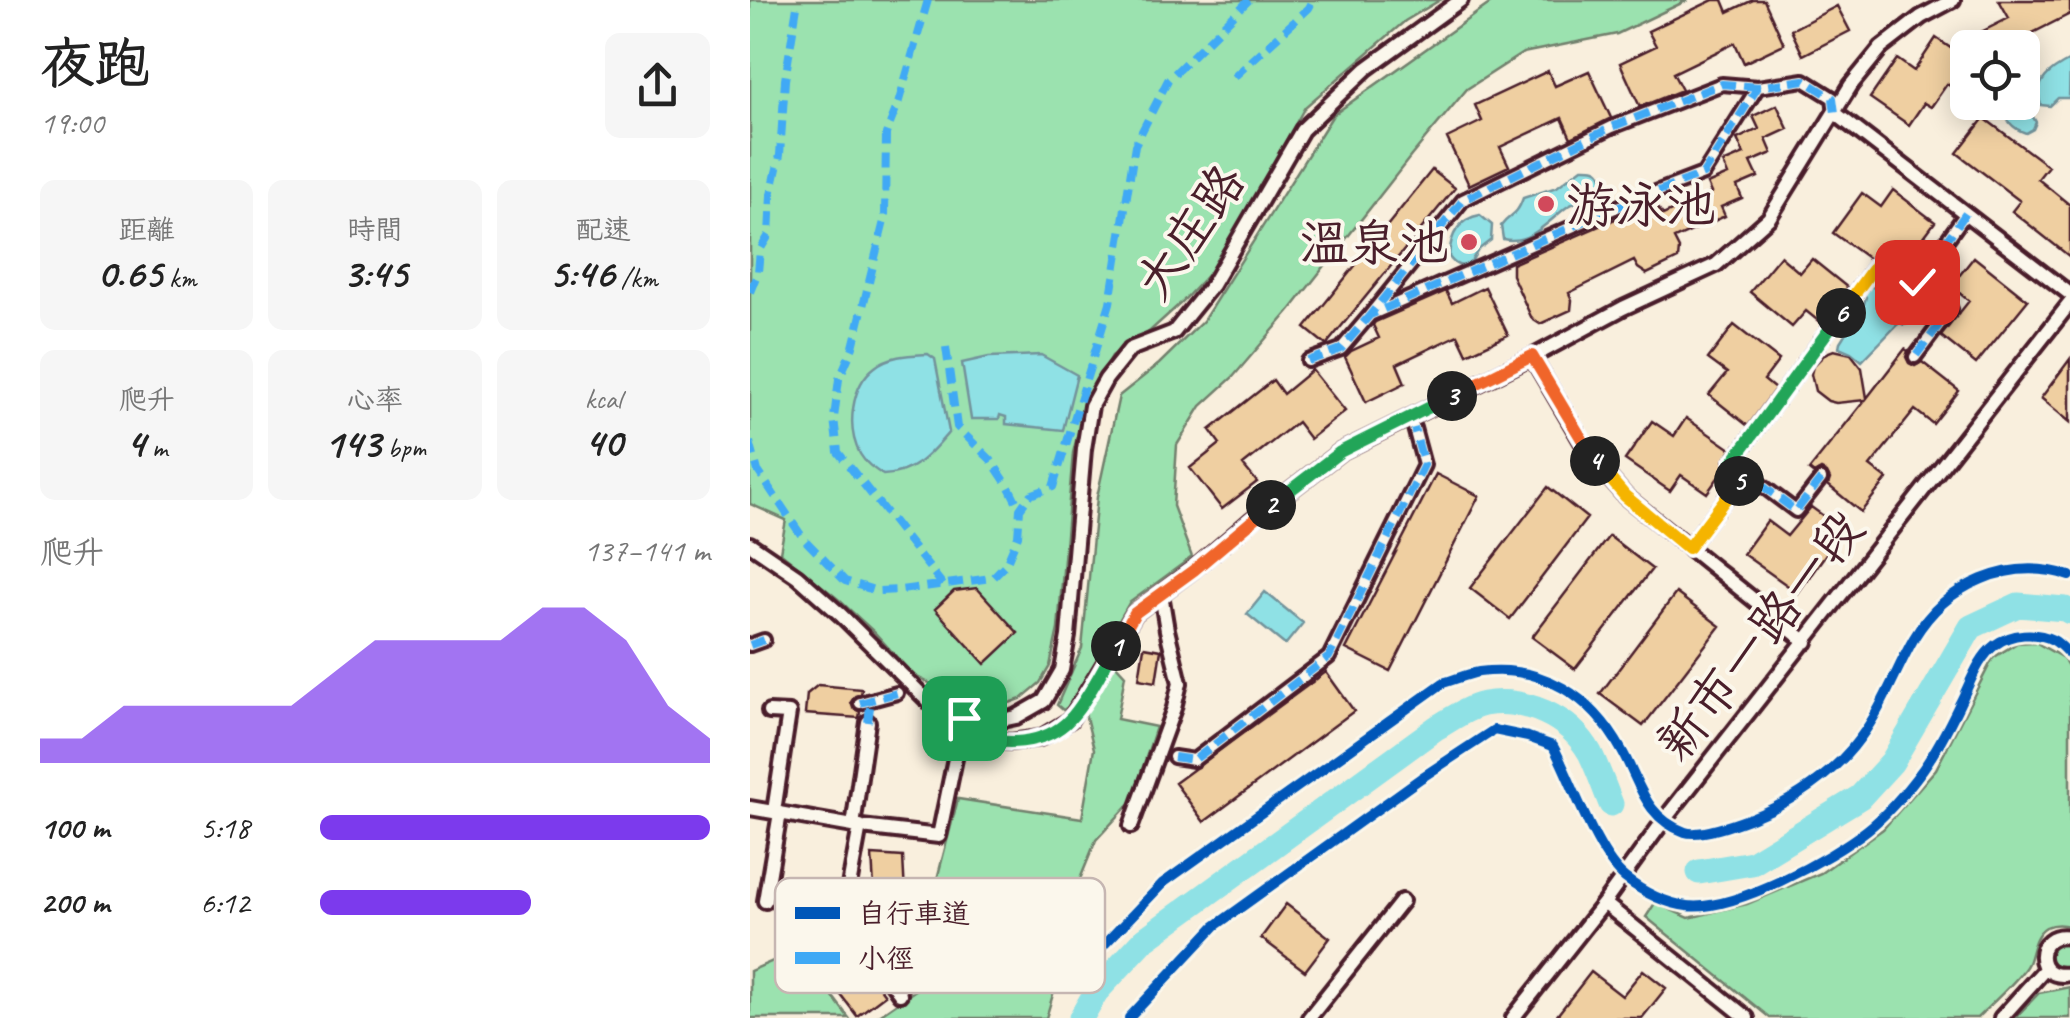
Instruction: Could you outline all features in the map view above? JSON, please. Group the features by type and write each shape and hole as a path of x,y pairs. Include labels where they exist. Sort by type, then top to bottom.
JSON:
{"street":[{"name":"大庄路","path":"964,718 993,722 1016,717 1044,700 1062,670 1084,449 1091,406 1106,378 1130,349 1174,332 1190,312 1212,284 1302,130 1366,69 1461,0"},
{"path":"750,544 797,576 928,700 964,718 969,733 984,740 1011,742 1040,738 1070,720 1135,613 1340,452 1716,265 1769,218 1851,85 1881,48 1921,17 1953,0"},
{"path":"1308,361 1341,349 1463,200 1612,127 1722,84 1758,87 1804,80 1833,98 1835,113 2070,294"},
{"path":"1370,315 1622,205 1703,174 1758,87"},
{"path":"1917,282 1966,213"},
{"path":"1821,480 1796,511 1732,463 1882,256 1950,310 1915,357"},
{"name":"新市一路一段","path":"1512,1018 2070,303"},
{"path":"1532,356 1591,457 1625,496 1806,642"},
{"path":"1174,757 1194,760 1329,656 1424,466 1414,428"},
{"path":"1688,548 1745,473"},
{"path":"1131,826 1180,684 1161,594"},
{"path":"750,645 764,640"},
{"path":"849,878 868,722 866,702 897,693"},
{"path":"766,902 789,713 770,712"},
{"path":"750,808 939,836 964,718"},
{"path":"1309,1018 1402,901"},
{"path":"1604,903 1747,1018"},
{"path":"2070,938 2056,936 2046,944 2042,956 2046,968 2057,976 2070,974"},
{"path":"2001,1018 2046,968"}],"green space":[{"path":"750,0 1440,0 1405,21 1305,107 1214,268 1150,331 1112,356 1085,404 1073,453 1058,629 1050,666 1040,683 1021,699 1001,706 974,705 913,675 875,633 780,552 786,520 750,504"},
{"path":"1495,0 1688,0 1617,34 1523,53 1467,89 1291,309 1233,377 1201,406 1177,445 1173,506 1192,557 1129,603 1071,705 1063,710 1057,705 1082,648 1097,497 1119,396 1203,321 1333,115"},
{"path":"2035,642 2063,658 2070,669 2070,926 2055,924 2042,930 2025,969 1977,1018 1770,1018 1646,917 1655,903 1689,918 1747,904 1821,873 1883,829 1936,769 1993,658 2017,643"},
{"path":"1115,664 1125,675 1117,719 1156,727 1132,801 1096,840 1080,878 937,878 958,799 1082,818 1094,749 1084,709"},
{"path":"2070,941 2070,969 2052,967 2048,955 2052,943"},
{"path":"775,960 775,993 830,993 849,1018 750,1018 750,971"},
{"path":"2070,987 2070,1018 2015,1018 2039,993"},
{"path":"911,993 1053,993 1046,1018 875,1018"}],"water":[{"path":"2070,60 2069,98 2058,98 2050,106 2041,105 2041,83"},
{"path":"2008,120 2036,122 2026,133"},
{"name":"游泳池","path":"1582,168 1601,174 1602,183 1595,193 1567,207 1530,235 1503,239 1501,226 1523,198 1557,187"},
{"name":"溫泉池","path":"1480,215 1492,225 1491,240 1478,250 1469,265 1458,265 1449,257 1453,236 1466,220"},
{"path":"1867,284 1883,293 1888,305 1899,305 1910,321 1897,325 1862,361 1839,347 1864,304 1866,297 1862,291"},
{"path":"928,354 935,359 949,432 912,467 883,475 864,460 856,444 852,420 856,396 867,375 881,363 900,356"},
{"path":"1041,355 1077,375 1063,430 1006,424 1006,417 1000,415 999,419 971,419 962,363 989,357"},
{"path":"1265,592 1303,623 1285,645 1247,614"}],"building":[{"path":"1713,0 1723,0 1728,12 1753,0 1764,0 1784,44 1744,63 1735,43 1673,73 1682,90 1640,107 1620,63 1656,46 1648,31"},
{"path":"1999,0 2070,0 2070,14 2038,30 1985,30 2009,18"},
{"path":"1837,6 1850,31 1803,55 1791,30"},
{"path":"1936,38 1950,48 1950,86 1947,84 1931,107 1924,103 1909,125 1870,98 1897,59 1914,71"},
{"path":"1548,71 1555,86 1589,71 1611,118 1571,138 1562,118 1500,147 1509,166 1469,185 1447,138 1482,121 1475,105"},
{"path":"1777,105 1788,129 1766,139 1772,153 1751,162 1758,177 1737,186 1742,198 1721,207 1725,216 1674,239 1678,259 1647,274 1634,261 1569,293 1571,310 1540,324 1532,319 1512,275 1512,264 1654,202 1663,215 1711,193 1707,184 1728,175 1723,163 1744,154 1737,139 1759,129 1753,116"},
{"path":"1982,120 1987,120 2048,166 2038,179 2070,205 2070,257 2012,211 2020,201 1957,153"},
{"path":"1432,170 1455,188 1326,345 1305,328"},
{"path":"1893,190 1935,222 1908,258 1887,242 1869,259 1833,233 1862,193 1881,207"},
{"path":"1780,256 1800,273 1812,259 1848,288 1822,324 1806,311 1792,327 1750,292"},
{"path":"1974,257 2028,300 1976,364 1941,336 1969,301 1951,286"},
{"path":"1485,287 1508,335 1467,354 1458,335 1397,364 1405,383 1366,402 1345,357 1379,338 1375,322 1446,291 1452,303"},
{"path":"1734,325 1779,360 1764,380 1775,389 1748,426 1709,395 1727,373 1708,359"},
{"path":"1905,349 1909,363 1915,366 1922,362 1959,391 1933,424 1915,410 1870,466 1887,479 1861,512 1828,485 1827,473 1821,470 1814,474 1809,470 1865,400 1828,401 1815,391 1813,366 1834,350 1851,354 1862,368 1867,398"},
{"path":"2070,359 2070,422 2041,398"},
{"path":"1312,370 1345,411 1310,439 1297,422 1243,465 1257,482 1222,509 1190,468 1220,444 1210,430 1273,380 1283,394"},
{"path":"1686,418 1731,449 1724,461 1725,468 1707,493 1681,475 1670,491 1625,460 1652,421 1674,436"},
{"path":"1436,474 1479,496 1390,671 1346,649"},
{"path":"1548,487 1587,518 1510,619 1470,588"},
{"path":"1811,507 1843,530 1798,593 1743,554 1767,521 1787,536"},
{"path":"1609,536 1652,569 1575,669 1532,637"},
{"path":"977,588 1018,633 985,664 935,609 954,591"},
{"path":"1676,593 1720,626 1643,726 1600,694"},
{"path":"1144,647 1161,650 1156,682 1139,679"},
{"path":"1326,672 1354,711 1204,822 1175,783"},
{"path":"818,685 862,689 851,702 860,712 859,718 805,714 807,694"},
{"path":"872,855 903,857 904,878 873,878"},
{"path":"1286,904 1330,938 1305,971 1261,938"},
{"path":"1643,970 1666,988 1642,1018 1555,1018 1591,972 1622,996"},
{"path":"839,993 883,993 885,995 857,1016"}],"waterway":[{"path":"1699,872 1752,863 1860,797 1892,762 1971,627 2018,605 2070,612"},
{"path":"1105,982 1145,939 1436,728 1472,708 1515,704 1558,720 1571,729 1590,753 1611,804"},
{"path":"1081,1018 1095,993"}],"marked path":[{"path":"750,292 758,272 760,250 769,235 785,80 798,0"},
{"path":"928,0 886,134 885,217 853,347 839,379 834,418 838,452 943,585"},
{"path":"750,442 758,471 803,538 845,581 877,591 992,578 1006,564 1018,536 1020,509 1030,495 1053,487 1110,303 1135,145 1168,80 1249,0"},
{"path":"1234,77 1313,0"},
{"path":"1758,87 1722,84 1612,127 1463,200 1370,315 1622,205 1703,174 1758,87 1804,80 1833,98 1835,113"},
{"path":"1917,282 1966,213"},
{"path":"1821,479 1796,511 1732,463 1882,256 1951,309 1915,357"},
{"path":"1308,361 1341,349 1370,315"},
{"path":"946,347 957,427 991,460 1020,509"},
{"path":"1174,757 1194,760 1329,657 1424,465 1414,428"},
{"path":"1688,548 1745,473"},
{"path":"750,645 764,640"},
{"path":"860,703 897,693"},
{"path":"868,722 871,700"}],"cycle path":[{"path":"1105,944 1163,883 1443,683 1474,673 1502,671 1524,673 1563,688 1596,714 1610,731 1645,798 1661,818 1685,832 1708,831 1782,804 1838,763 1868,726 1927,619 1962,589 1982,579 2025,570 2070,576"},
{"path":"1129,1018 1215,926 1494,730 1553,746 1594,835 1625,878 1671,902 1706,906 1780,881 1830,855 1875,823 1904,794 1928,761 1979,664 1995,645 2016,636 2039,635 2055,641 2070,655"}],"place":[{"name":"游泳池","path":"1546,204"},
{"name":"溫泉池","path":"1469,242"}],"route":[{"path":"964,718 969,733 984,740 1011,742 1040,738 1070,720 1135,613 1194,570 1250,521 1340,452 1532,356 1591,457 1625,496 1688,548 1745,473 1732,463 1882,256 1917,282"}]}
